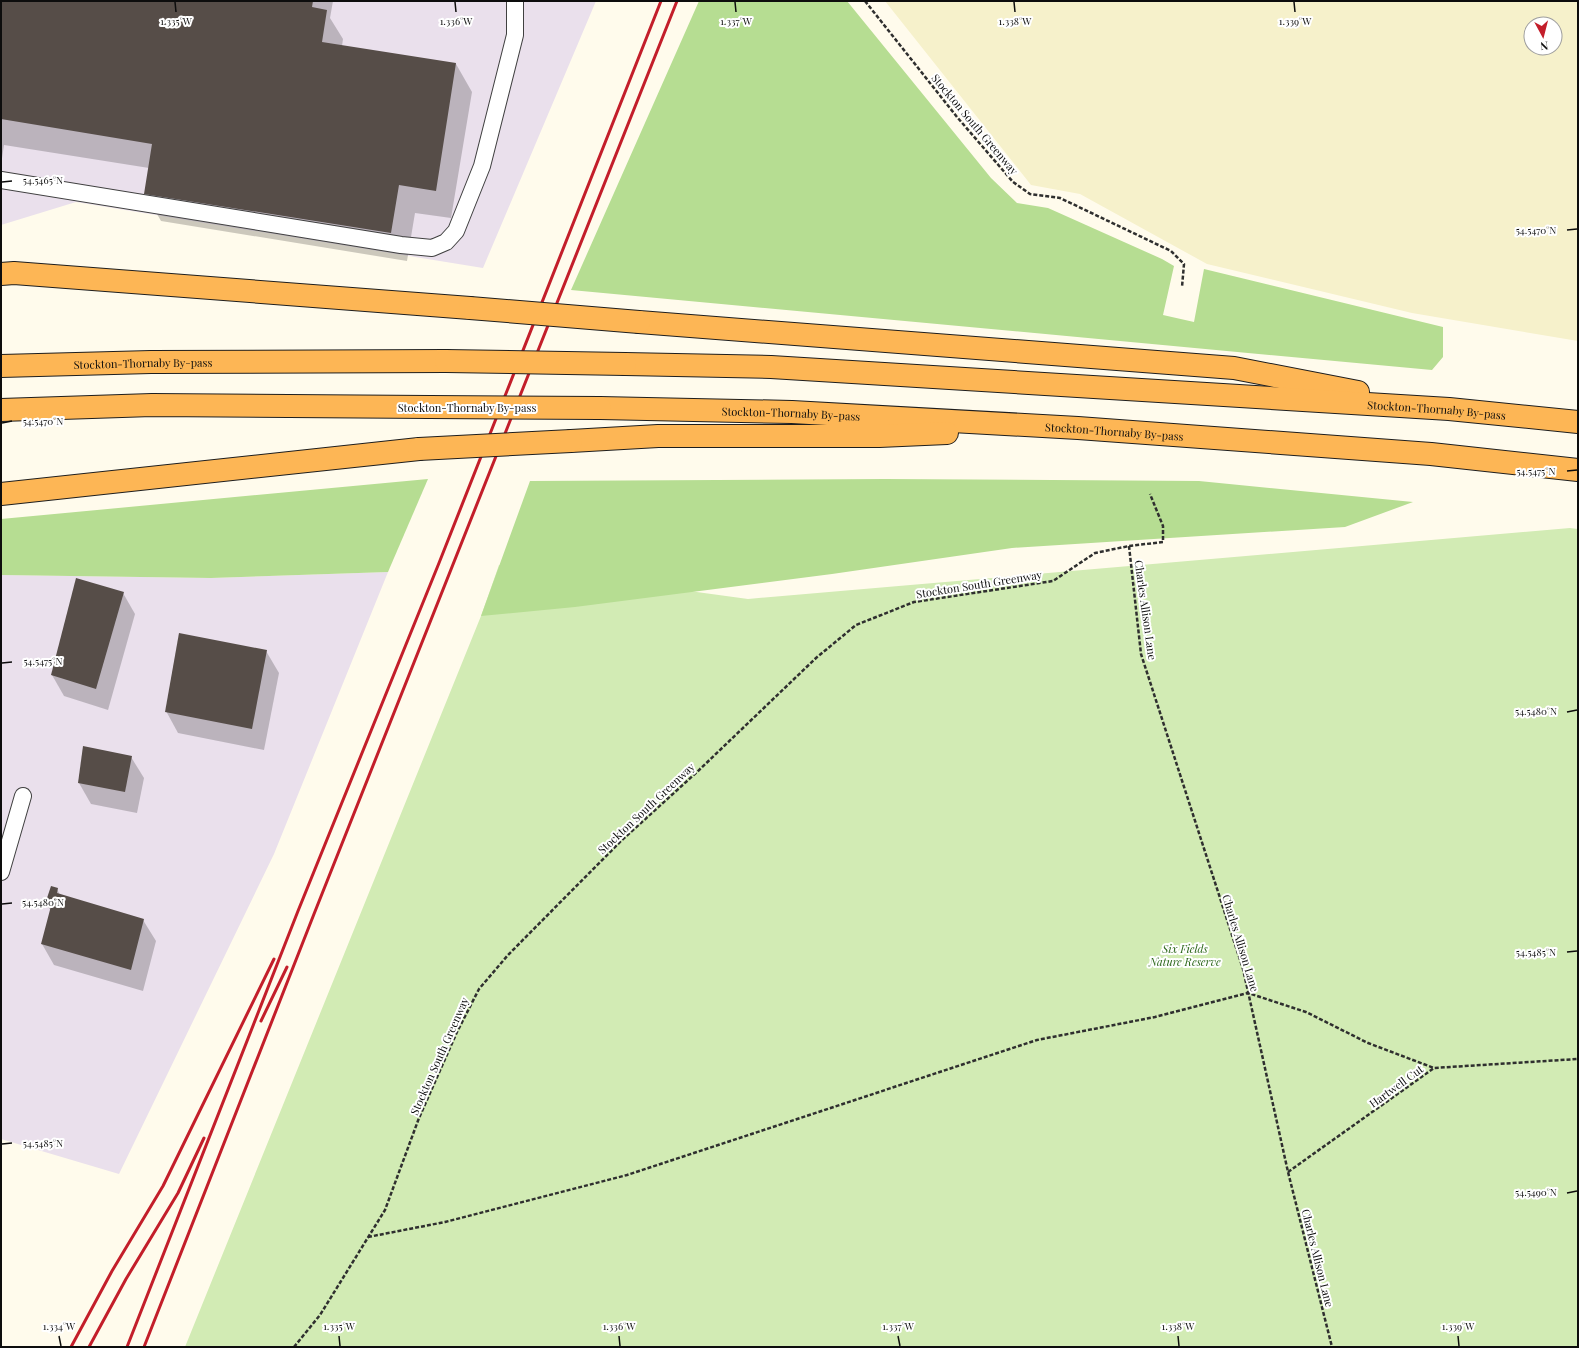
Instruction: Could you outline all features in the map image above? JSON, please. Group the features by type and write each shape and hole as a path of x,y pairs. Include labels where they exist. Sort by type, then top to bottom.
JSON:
{"highway":[{"path":"1,274 470,308 1234,368 1449,409"},
{"name":"Stockton-Thornaby By-pass","path":"1,366 151,362 446,361 771,367 1449,409 1578,422"},
{"name":"Stockton-Thornaby By-pass","path":"1,410 152,405 600,408 792,412 1078,428 1431,454 1578,470"},
{"path":"1,494 419,449 658,436 879,436 1078,428"}],"lane":[{"path":"1,180 401,245 432,248 446,242 456,231 482,166 515,35 515,1"},
{"path":"1,872 23,796"}],"path":[{"name":"Stockton South Greenway","path":"865,1 957,117 1012,182 1030,194 1060,198 1171,251 1184,264 1182,287"},
{"name":"Stockton South Greenway","path":"294,1347 320,1315 385,1210 419,1118 457,1032 479,989 508,955 562,899 621,841 816,658 856,625 914,602 1053,581 1095,554 1129,546 1163,542 1162,526 1150,494"},
{"name":"Charles Allison Lane","path":"1129,546 1141,654 1243,969 1288,1172 1332,1347"},
{"path":"368,1238 445,1222 627,1175 1037,1040 1155,1017 1248,993 1306,1012 1368,1044 1434,1068"},
{"name":"Hartwell Cut","path":"1288,1172 1434,1068 1578,1059"}],"shaded area":[{"path":"1,1 596,1 483,268 76,202 1,225"},
{"path":"885,1 1578,1 1578,341 1412,313 1207,264 1080,194 1031,185"},
{"path":"388,572 274,854 119,1174 1,1139 1,575 211,578"}],"green space":[{"path":"699,1 847,1 991,178 1017,203 1048,208 1162,259 1174,266 1163,315 1194,322 1204,269 1443,327 1443,357 1432,370 571,290"},
{"path":"428,479 388,572 211,578 1,575 1,519"},
{"path":"885,479 1199,481 1413,502 1345,527 1012,548 832,574 575,607 481,616 530,481"},
{"name":"Six Fields Nature Reserve","path":"1570,528 1578,529 1578,1347 185,1347 481,616 499,565 748,599"}],"building":[{"path":"1,1 313,1 312,7 327,10 322,42 456,63 436,191 399,185 391,233 144,194 152,144 1,119"},
{"path":"76,578 124,592 96,689 51,675"},
{"path":"179,633 267,650 252,729 165,712"},
{"path":"83,746 132,756 125,792 78,783"},
{"path":"51,886 58,888 57,893 144,919 131,970 41,944 51,906 45,904"}],"railway":[{"path":"127,1347 298,911 439,563 661,1"},
{"path":"144,1347 314,914 677,1"},
{"path":"71,1347 112,1271 163,1186 274,959"},
{"path":"261,1021 287,967"},
{"path":"89,1347 126,1279 178,1193 204,1138"}]}
